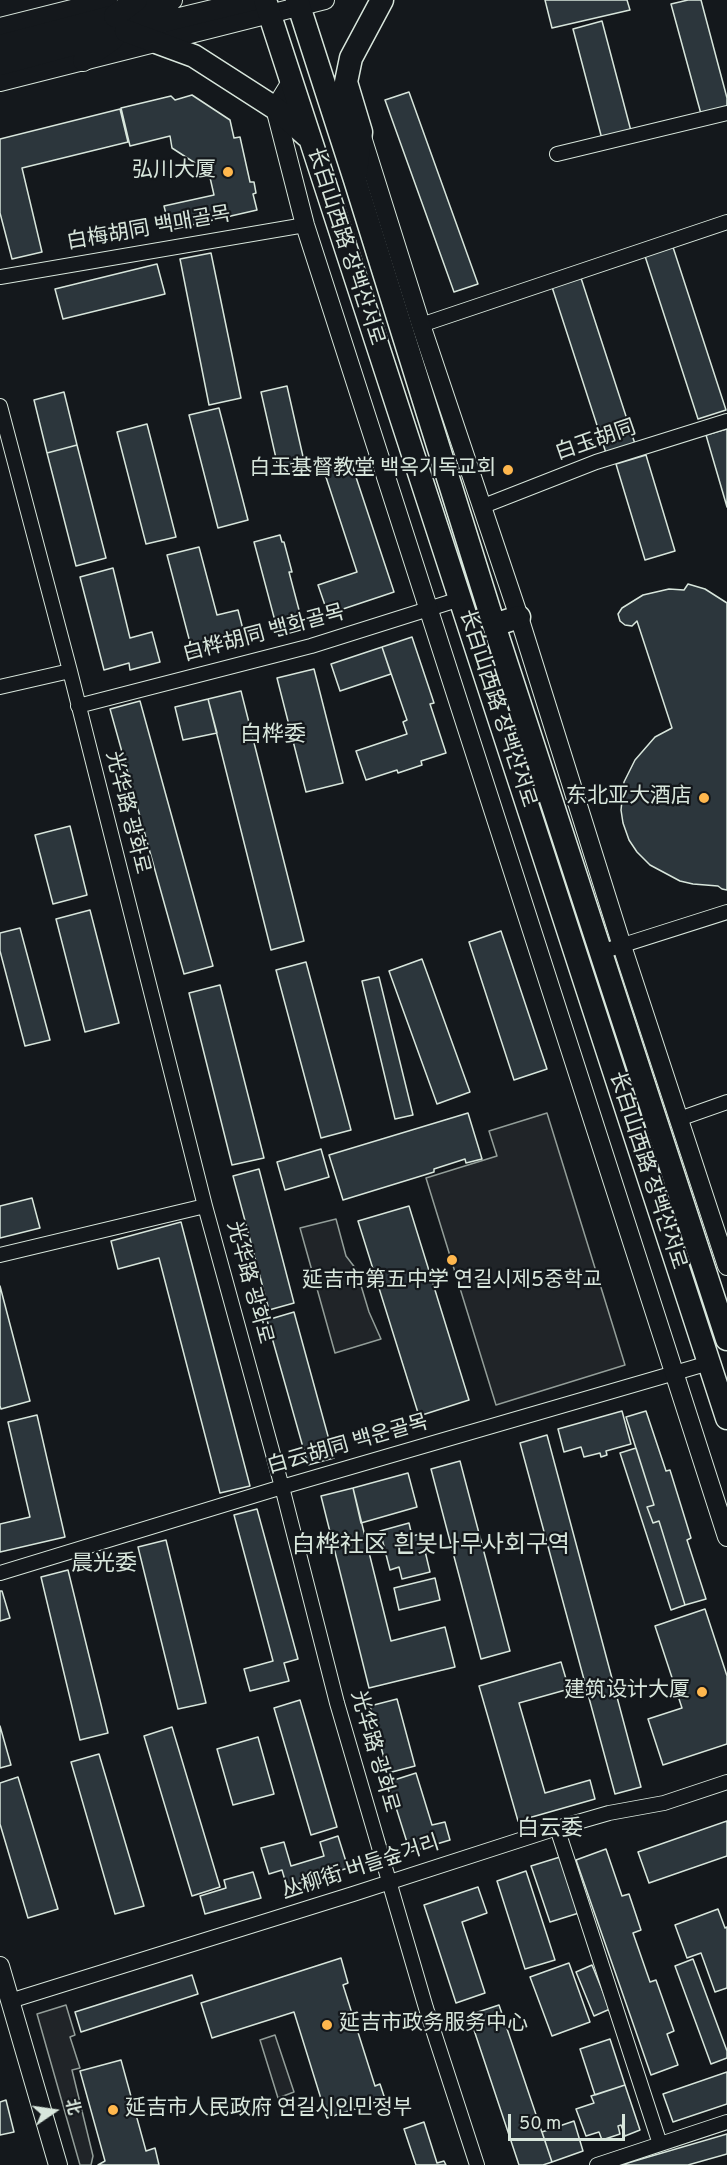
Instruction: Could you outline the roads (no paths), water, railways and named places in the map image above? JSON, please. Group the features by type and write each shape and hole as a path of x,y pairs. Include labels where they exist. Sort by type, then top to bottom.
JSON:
{"main road":[{"path":"83,61 116,16 136,0"},
{"path":"0,45 172,0"},
{"path":"356,180 361,132 346,82 351,57 382,0"},
{"name":"长白山西路 장백산서로","path":"298,3 356,180 494,625 611,949 727,1339"},
{"path":"0,65 116,16 263,5"},
{"name":"长白山西路 장백산서로","path":"263,5 291,82 727,1418"},
{"path":"116,16 160,42 194,56 275,108 308,136"},
{"path":"494,625 519,617"}],"street":[{"path":"0,82 160,42 263,5 326,0"},
{"path":"0,27 116,16"},
{"path":"291,82 275,108 305,225 727,1537"},
{"path":"557,154 727,113"},
{"path":"361,132 421,325 519,617 611,949 680,1119 727,1266"},
{"path":"421,325 727,222"},
{"name":"白梅胡同 백매골목","path":"0,277 305,225"},
{"name":"光华路 광화로","path":"0,406 70,671 205,1206 282,1487 337,1703 426,2008 477,2165"},
{"name":"白玉胡同","path":"481,507 596,462 727,421"},
{"name":"白桦胡同 백화골목","path":"78,706 311,646 460,599"},
{"path":"0,687 70,671"},
{"path":"611,949 727,912"},
{"path":"680,1119 727,1101"},
{"path":"0,1255 205,1206"},
{"name":"白云胡同 백운골목","path":"0,1573 282,1487 709,1363"},
{"name":"丛柳街 버들숲거리","path":"10,2001 557,1828 609,1813 664,1803 727,1782"},
{"path":"557,1828 660,2144"},
{"path":"0,1966 58,2165"},
{"path":"597,2165 727,2122"}],"place":[{"name":"弘川大厦","path":"228,172"},
{"name":"白玉基督教堂 백옥기독교회","path":"508,470"},
{"name":"东北亚大酒店","path":"704,798"},
{"name":"延吉市第五中学 연길시제5중학교","path":"452,1260"},
{"name":"建筑设计大厦","path":"702,1692"},
{"name":"延吉市政务服务中心","path":"327,2025"},
{"name":"延吉市人民政府 연길시인민정부","path":"113,2110"}],"district":[{"name":"白桦委","path":"273,737"},
{"name":"白桦社区 흰봇나무사회구역","path":"431,1547"},
{"name":"晨光委","path":"104,1566"},
{"name":"白云委","path":"550,1831"}]}
